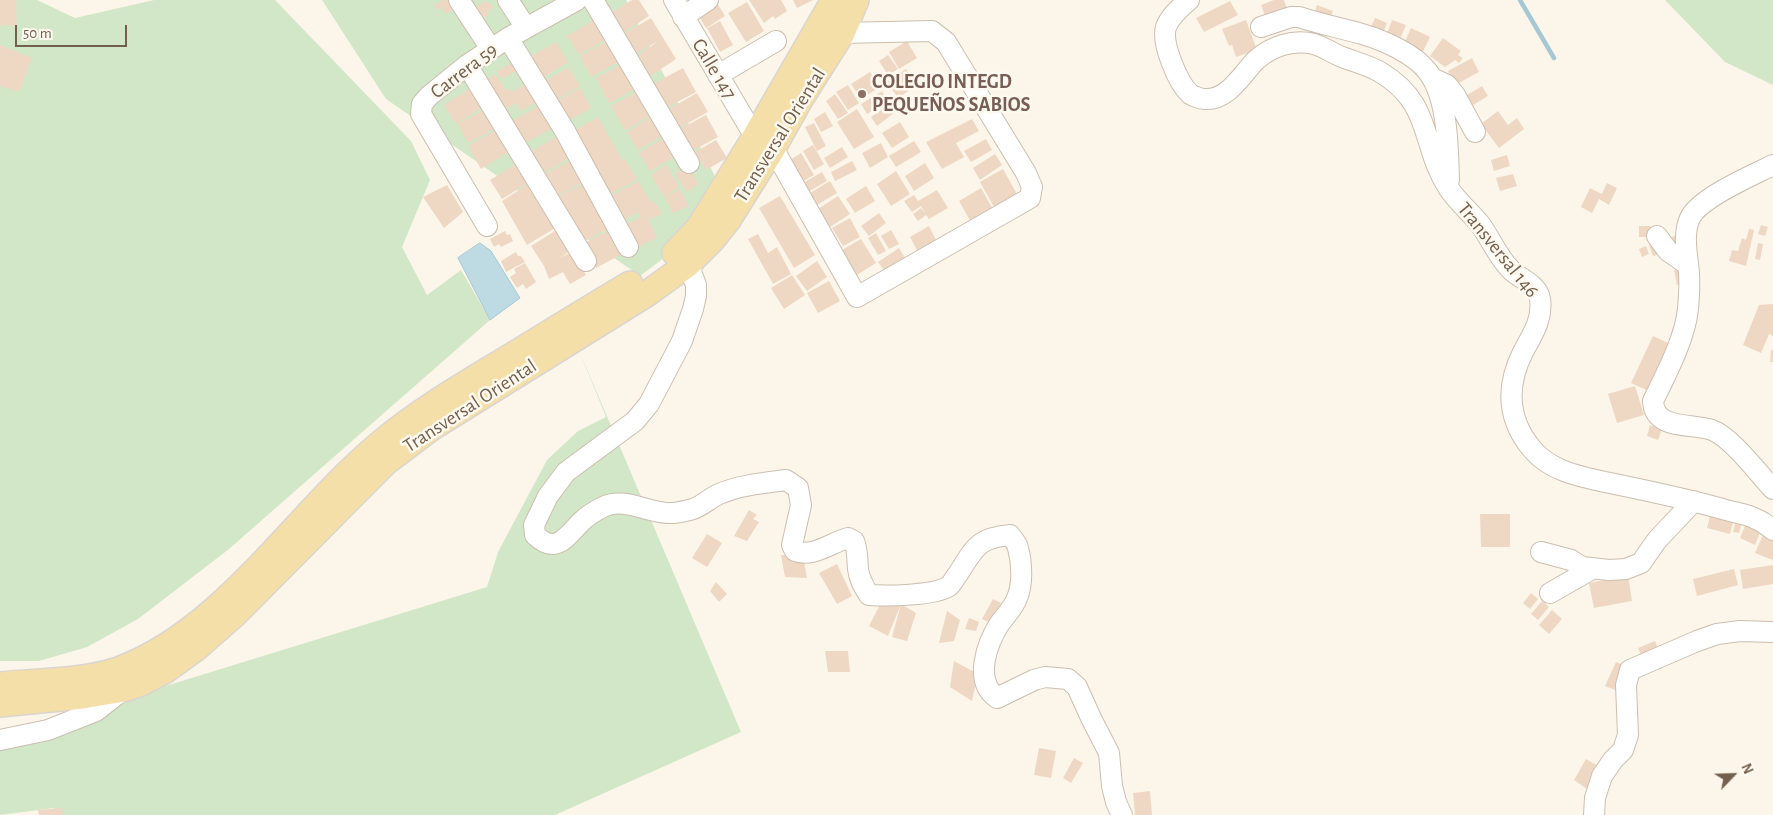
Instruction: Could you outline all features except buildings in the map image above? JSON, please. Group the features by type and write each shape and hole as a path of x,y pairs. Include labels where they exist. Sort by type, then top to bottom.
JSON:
{"main road":[{"name":"Transversal Oriental","path":"0,704 82,696 124,688 141,683 166,670 195,649 236,613 386,462 430,428 648,293 688,264 712,240 728,220 834,0"},
{"name":"Transversal Oriental","path":"0,685 81,678 117,670 152,654 172,642 204,618 255,571 340,480 379,444 415,416 454,390 640,278 676,253 698,229 801,98 842,33 856,0"}],"street":[{"path":"458,0 491,49"},
{"path":"508,0 526,28"},
{"path":"593,0 689,163"},
{"path":"679,8 708,0"},
{"name":"Transversal 146","path":"1189,0 1178,9 1166,27 1166,41 1176,73 1191,95 1204,100 1218,97 1237,83 1256,60 1275,47 1288,44 1311,44 1379,72 1396,83 1410,97 1418,110 1440,172 1450,190 1481,226 1501,259 1513,272 1531,285 1540,296 1540,316 1533,336 1517,366 1511,387 1512,408 1522,435 1532,450 1543,460 1570,474 1694,501 1756,519 1773,530"},
{"name":"Carrera 59","path":"487,226 421,114 422,104 467,65 567,2"},
{"name":"Calle 147","path":"679,8 718,75 764,143 857,297 1030,198 1032,187 1026,173 946,42 932,31 842,33"},
{"path":"1261,27 1291,17 1299,17 1364,34 1407,52 1428,71 1438,89 1444,117 1450,190"},
{"path":"508,38 565,131 628,246"},
{"path":"718,75 776,41"},
{"path":"467,65 586,261"},
{"path":"1432,78 1447,85 1455,95 1475,132"},
{"path":"1773,166 1731,186 1705,202 1690,217 1686,240 1688,311 1676,353 1653,401 1653,410 1658,416 1679,426 1712,430 1726,438 1773,488"},
{"path":"1657,236 1668,251 1688,265"},
{"path":"688,264 696,285 693,309 682,341 650,404 635,421 566,472 548,496 534,525 535,535 543,542 553,545 560,542 582,521 604,507 620,503 653,511 672,513 694,509 718,494 739,487 786,480 798,488 801,505 792,545 794,551 801,554 812,553 838,540 848,538 854,541 858,550 858,570 862,585 868,595 894,596 937,590 950,586 977,545 994,536 1010,535 1018,546 1021,588 1017,600 999,625 985,658 984,675 988,688 997,698 1034,680 1045,677 1068,679 1077,687 1109,753 1114,794 1122,815"},
{"path":"1541,552 1571,560 1582,567 1626,569 1640,564 1657,540 1694,501"},
{"path":"1550,593 1592,568"},
{"path":"1594,815 1595,798 1602,776 1623,750 1628,735 1626,685 1630,670 1717,634 1740,631 1773,632"},
{"path":"0,740 48,730 96,711 124,688"}],"green space":[{"path":"0,0 37,0 75,18 154,0 275,0 411,141 430,180 402,247 427,295 461,270 490,320 229,549 138,619 87,647 39,661 0,661"},
{"path":"322,0 626,0 721,188 673,251 640,276 386,99"},
{"path":"1665,0 1773,0 1773,85 1725,62"},
{"path":"578,348 741,732 555,815 57,815 54,808 0,815 0,737 487,587 498,552 547,460 578,431 606,417"}],"water":[{"path":"480,243 491,251 520,298 490,320 458,258"}],"waterway":[{"path":"1520,0 1554,58"}],"place":[{"name":"COLEGIO INTEGD PEQUEÑOS SABIOS","path":"862,94"}]}
